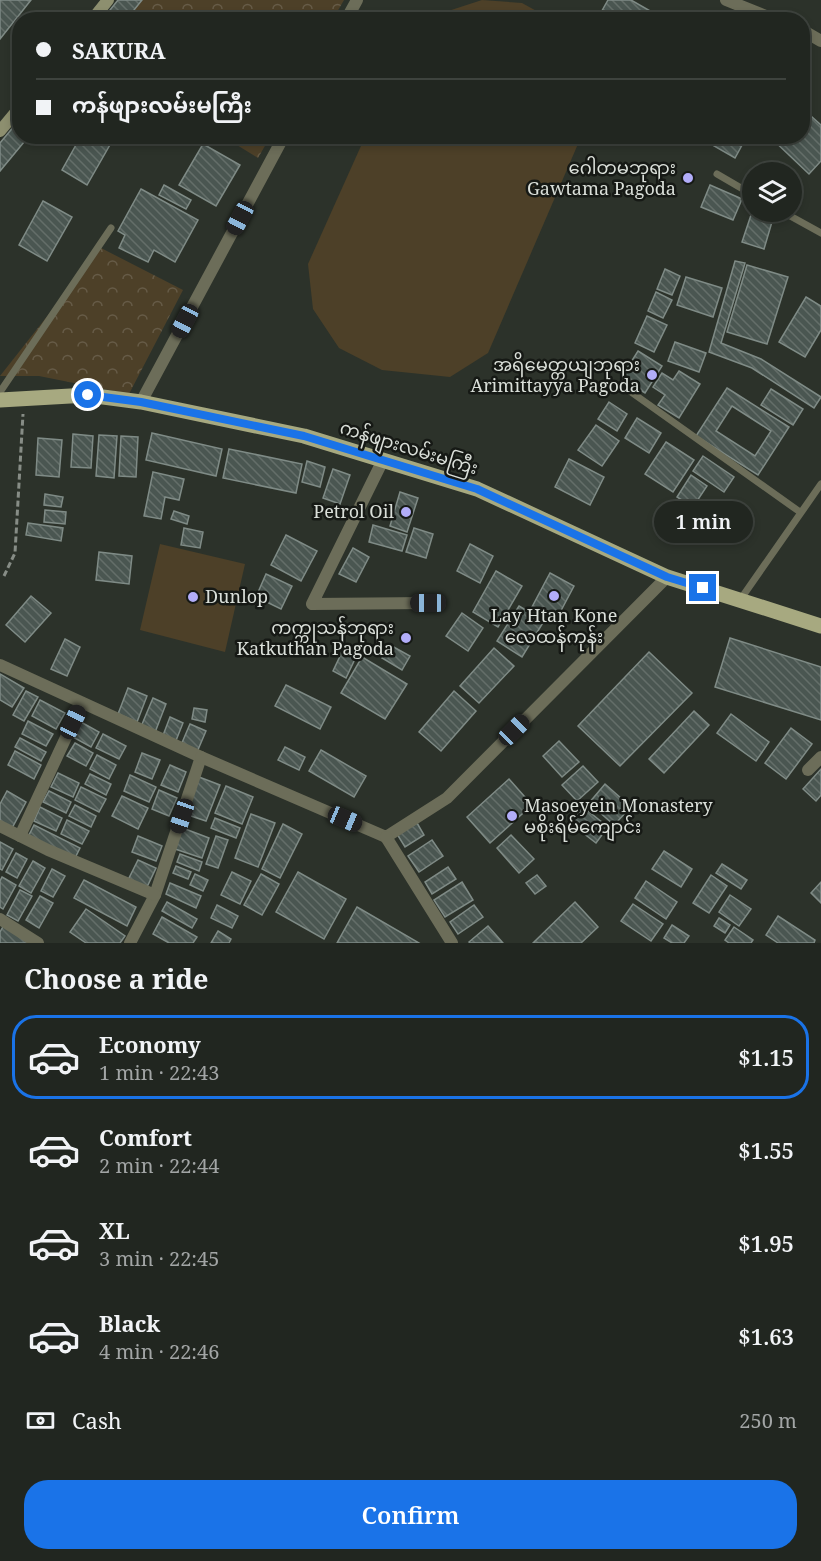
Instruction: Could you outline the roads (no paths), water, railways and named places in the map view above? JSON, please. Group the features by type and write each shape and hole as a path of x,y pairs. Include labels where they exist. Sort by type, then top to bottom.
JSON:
{"main road":[{"path":"98,12 108,0"},
{"path":"0,131 12,117"},
{"name":"ကန်ဖျားလမ်းမကြီး","path":"0,400 88,395 141,402 304,436 477,489 667,577 821,627"}],"street":[{"path":"726,0 756,12"},
{"path":"141,402 280,144"},
{"path":"383,460 312,604 428,603"},
{"path":"386,837 447,798 667,577"},
{"path":"0,665 201,757 386,837 452,943"},
{"path":"20,836 82,703"},
{"path":"130,943 155,895 201,757"},
{"path":"808,770 821,757"},
{"path":"0,826 155,895"},
{"path":"0,919 38,943"}],"lane":[{"path":"717,174 742,189"},
{"path":"801,222 821,233"},
{"path":"0,392 111,228"},
{"path":"624,387 800,512"},
{"path":"740,600 821,484"}],"place":[{"name":"ဂေါတမဘုရား Gawtama Pagoda","path":"688,178"},
{"name":"အရိမေတ္တယျဘုရား Arimittayya Pagoda","path":"652,375"},
{"name":"Petrol Oil","path":"406,512"},
{"name":"Lay Htan Kone လေထန်ကုန်း","path":"554,596"},
{"name":"Dunlop","path":"193,597"},
{"name":"ကက္ကုသန်ဘုရား Katkuthan Pagoda","path":"406,638"},
{"name":"Masoeyein Monastery မစိုးရိမ်ကျောင်း","path":"512,816"}]}
